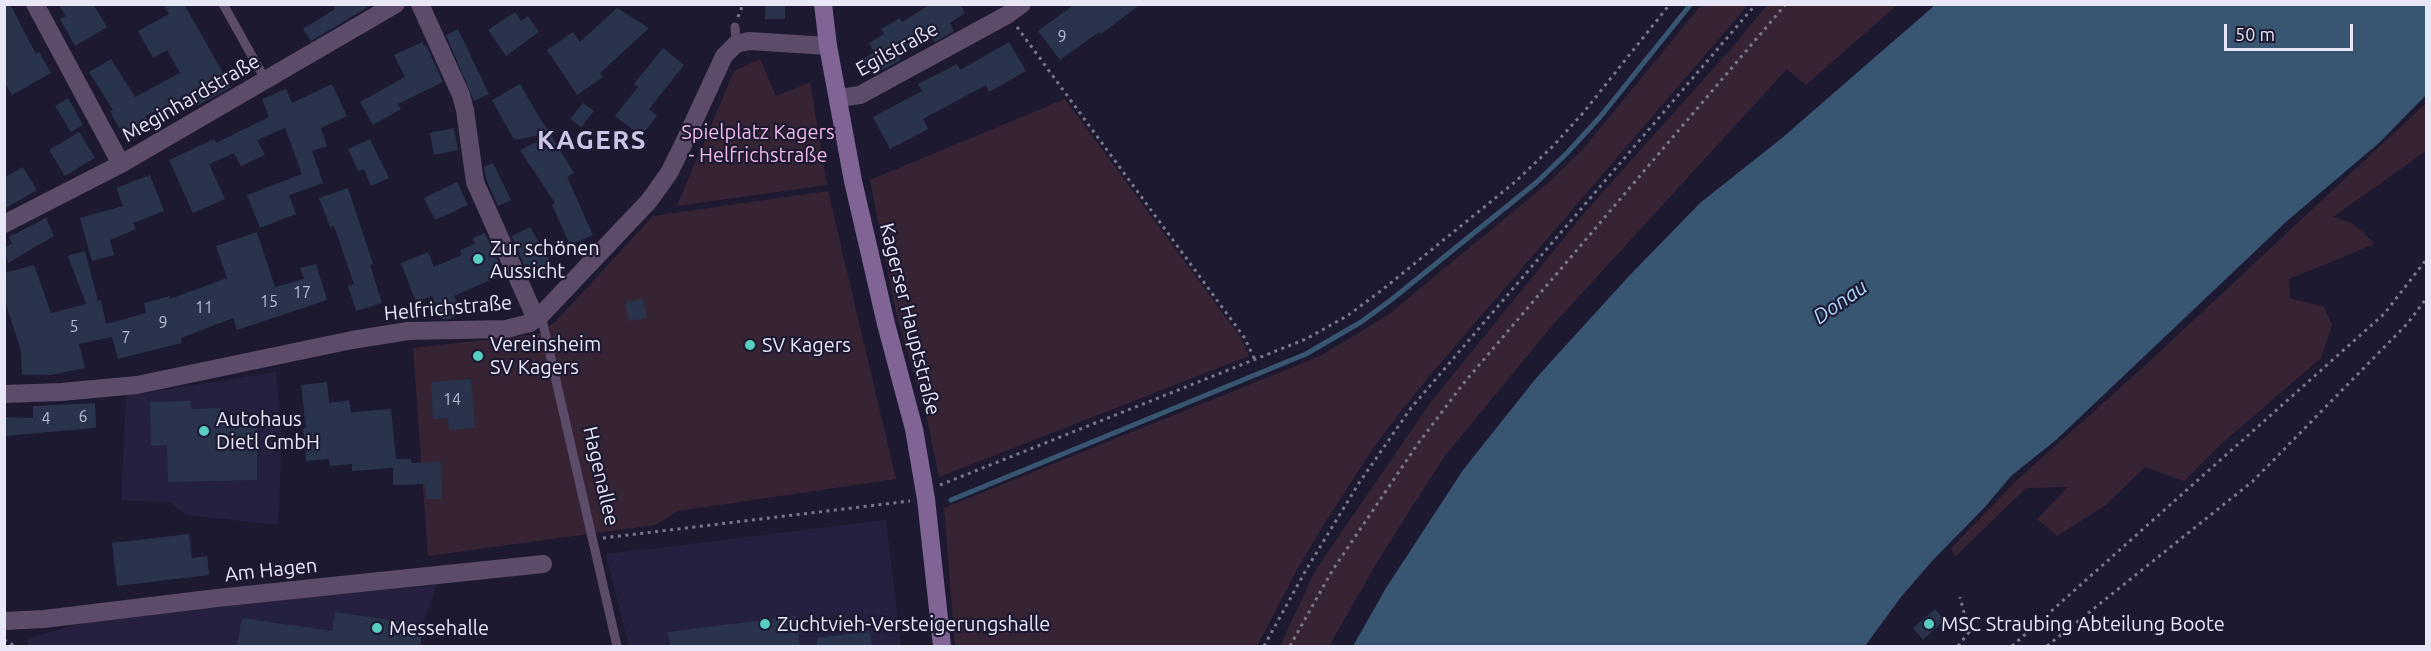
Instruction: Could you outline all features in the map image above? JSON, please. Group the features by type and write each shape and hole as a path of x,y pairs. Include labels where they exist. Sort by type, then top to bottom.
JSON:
{"street":[{"path":"35,4 121,164"},
{"name":"Meginhardstraße","path":"4,224 121,164 396,4"},
{"name":"Hagenallee","path":"420,4 461,95 475,182 539,317"},
{"name":"Kagerser Hauptstraße","path":"823,4 828,46 853,181 886,324 914,429 936,575 942,646"},
{"name":"Egilstraße","path":"838,98 860,95 1009,8"},
{"name":"Helfrichstraße","path":"4,394 61,393 137,385 352,340 408,332 506,329 539,317 649,201 669,173 735,35 749,41 828,46"},
{"name":"Am Hagen","path":"4,621 44,619 217,598 543,564"}],"lane":[{"path":"223,4 266,81"},
{"name":"Hagenallee","path":"539,317 617,646"}],"path":[{"path":"592,539 925,494 1306,339 1347,316 1382,290 1515,182 1583,113 1670,4"},
{"path":"1264,646 1306,570 1359,483 1412,408 1756,4"},
{"path":"1290,646 1332,571 1417,445 1463,384 1786,4"},
{"path":"1009,8 1244,337 1255,360"},
{"path":"2012,646 2384,314 2427,260"},
{"path":"2047,646 2253,481 2407,324 2427,299"},
{"path":"1958,646 1969,632 1960,597"},
{"path":"4,640 15,646"}],"shaded area":[{"path":"276,372 282,437 278,525 186,515 171,503 121,500 126,396"},
{"path":"886,520 901,646 629,646 606,554"},
{"path":"437,585 423,625 420,646 28,646 27,639 85,622 237,604"}],"green space":[{"path":"1702,4 1748,5 1398,415 1374,447 1321,529 1257,646 955,646 944,508 1320,356 1388,315 1549,182 1584,148"},
{"path":"1767,5 1897,5 1806,85 1787,69 1551,327 1444,457 1379,559 1329,646 1280,646 1315,571 1430,403 1586,211"},
{"name":"Spielplatz Kagers - Helfrichstraße","path":"760,59 776,96 810,82 827,185 677,206 734,71"},
{"path":"1065,99 1241,338 1249,356 939,477 926,414 896,312 870,180"},
{"path":"2426,103 2426,151 2333,217 2354,224 2375,244 2289,279 2290,298 2324,307 2332,325 2321,358 2220,445 2184,481 2145,467 2106,505 2057,536 2037,519 2068,487 2026,488 1955,557 1951,548 2017,480 2138,372"},
{"path":"828,191 896,479 678,511 655,525 428,556 413,348 538,334 555,322 653,216"}],"water":[{"name":"Donau","path":"1935,5 2426,5 2426,95 2379,143 2287,221 2056,440 2011,476 1901,597 1865,646 1353,646 1386,588 1463,470 1537,377 1629,276 1700,203 1782,138"}],"building":[{"path":"4,4 10,4 36,54 39,52 51,73 12,95 4,82"},
{"path":"58,4 93,4 107,27 75,46 60,19 66,16"},
{"path":"163,4 184,4 231,87 199,105 193,94 145,116 153,130 126,141 110,111 113,110 89,72 111,59 135,97 180,73 167,50 153,58 138,31 169,14"},
{"path":"333,4 373,4 311,41 303,29 335,9"},
{"path":"765,4 785,4 785,19 765,19"},
{"path":"931,4 960,4 965,13 950,23 954,31 935,42 931,36 899,55 901,60 882,70 879,65 867,72 861,61 874,52 869,43 884,34 881,29 900,18 902,22"},
{"path":"1075,4 1141,4 1101,34 1099,32 1060,60 1038,31"},
{"path":"617,8 649,28 600,73 603,77 577,95 547,50 573,32 580,42"},
{"path":"515,12 521,21 528,16 539,32 506,56 488,30"},
{"path":"458,29 489,94 474,101 446,35"},
{"path":"422,42 424,46 426,45 443,82 398,104 401,109 373,125 360,102 405,77 394,55"},
{"path":"1009,42 1026,71 989,92 986,85 923,119 928,129 890,149 873,117 922,91 918,84 957,64 960,70"},
{"path":"663,48 684,65 649,109 657,116 641,136 615,116 638,87 634,84"},
{"path":"332,84 347,116 321,128 327,146 312,151 323,183 289,195 296,214 260,228 247,195 302,174 285,128 257,140 265,155 241,166 234,153 209,164 225,199 193,213 169,160 214,139 216,143 269,117 262,99 286,89 292,103"},
{"path":"520,84 550,133 514,140 492,100"},
{"path":"68,98 83,125 71,132 55,106"},
{"path":"583,103 594,111 581,127 570,119"},
{"path":"454,128 458,150 434,155 430,133"},
{"path":"79,132 95,158 65,176 49,150"},
{"path":"551,135 574,173 567,177 593,235 570,245 552,205 555,203 520,150"},
{"path":"370,139 389,178 371,186 364,169 358,171 348,149"},
{"path":"493,163 511,200 498,206 486,179 484,167"},
{"path":"23,167 37,190 4,209 4,178"},
{"path":"150,175 164,211 133,223 136,229 110,240 114,255 92,261 80,218 123,206 116,188"},
{"path":"457,182 468,205 435,220 424,198"},
{"path":"348,188 373,264 370,265 382,303 356,311 348,286 354,284 334,226 330,227 319,198"},
{"path":"46,218 54,236 8,263 4,248 12,244 9,237"},
{"path":"530,227 554,268 536,279 527,264 524,265 512,236"},
{"path":"257,232 275,287 304,279 300,268 316,264 327,300 237,330 233,318 181,338 182,343 118,359 112,337 79,344 85,368 51,375 22,375 21,351 4,298 4,273 34,265 51,313 86,304 68,256 85,251 98,301 101,300 106,324 146,313 144,303 170,296 170,299 227,278 216,246"},
{"path":"485,233 504,274 454,296 462,313 450,319 442,319 432,296 416,302 401,263 428,252 434,267 462,255 460,250 475,244 473,238"},
{"path":"643,299 647,318 629,321 625,302"},
{"name":"Vereinsheim SV Kagers","path":"471,379 475,428 449,430 448,418 433,419 431,382"},
{"path":"327,382 329,403 349,400 351,412 391,409 396,459 411,459 411,463 441,462 442,499 426,499 425,484 393,485 393,468 352,471 352,464 330,466 329,459 306,461 303,428 306,428 301,385"},
{"name":"Autohaus Dietl GmbH","path":"191,401 191,409 221,408 221,420 257,419 257,480 168,482 167,445 151,446 150,402"},
{"path":"95,403 96,428 4,436 4,417 33,418 33,406"},
{"path":"189,534 192,558 207,556 209,575 117,586 112,543"},
{"name":"MSC Straubing Abteilung Boote","path":"1935,609 1945,620 1923,640 1913,628"},
{"name":"Messehalle","path":"335,612 423,625 420,646 237,646 242,618 332,631"},
{"name":"Zuchtvieh-Versteigerungshalle","path":"796,616 800,646 670,646 668,632"},
{"path":"870,631 872,646 817,646 817,638"}],"waterway":[{"path":"951,500 1306,354 1361,322 1537,182 1600,117 1691,4"}],"place":[{"name":"Zur schönen Aussicht","path":"478,259"},
{"name":"SV Kagers","path":"750,345"},
{"name":"Vereinsheim SV Kagers","path":"478,356"},
{"name":"Autohaus Dietl GmbH","path":"204,431"},
{"name":"Zuchtvieh-Versteigerungshalle","path":"765,624"},
{"name":"MSC Straubing Abteilung Boote","path":"1929,624"},
{"name":"Messehalle","path":"377,628"}],"district":[{"name":"KAGERS","path":"592,140"}]}
